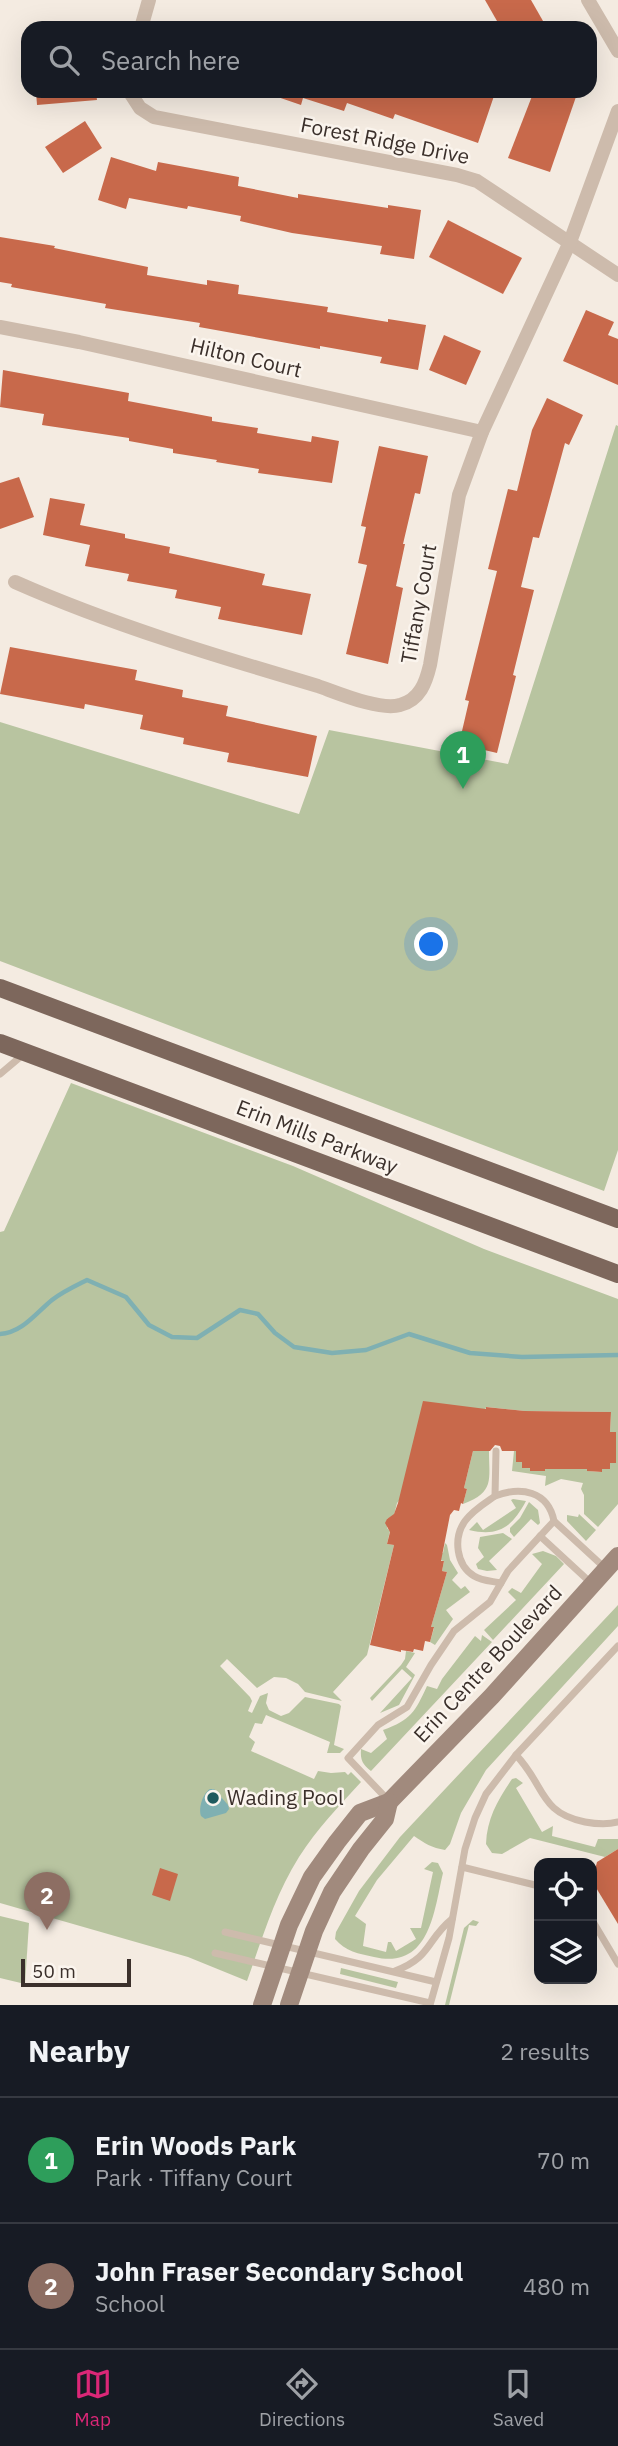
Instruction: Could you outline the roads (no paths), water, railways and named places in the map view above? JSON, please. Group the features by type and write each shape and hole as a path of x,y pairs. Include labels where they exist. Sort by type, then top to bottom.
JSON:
{"main road":[{"name":"Erin Mills Parkway","path":"0,988 618,1219"},
{"name":"Erin Mills Parkway","path":"0,1043 618,1274"}],"street":[{"path":"143,21 149,0"},
{"path":"588,0 618,51"},
{"name":"Forest Ridge Drive","path":"134,98 140,108 154,117 477,181 618,275"},
{"name":"Tiffany Court","path":"15,582 69,607 367,701 397,706 413,699 422,690 427,679 459,495 481,432 570,242 618,111"},
{"name":"Hilton Court","path":"0,327 79,342 481,432"},
{"name":"Erin Centre Boulevard","path":"262,2005 282,1946 312,1877 337,1842 360,1813 389,1802 492,1696 612,1562"},
{"name":"Erin Centre Boulevard","path":"289,2005 306,1952 332,1892 385,1819 389,1802"}],"lane":[{"path":"0,1074 26,1053"},
{"path":"495,1496 496,1451"},
{"path":"501,1583 477,1578 467,1571 460,1559 458,1540 463,1523 481,1506 495,1496 512,1491 536,1495 552,1509 554,1521 612,1562"},
{"path":"389,1802 348,1758 377,1726 407,1707 454,1631 490,1602 508,1571 554,1521"},
{"path":"540,1536 593,1584"},
{"path":"215,1953 430,2004 449,1938 462,1867 475,1818 486,1794 516,1755 618,1646"},
{"path":"516,1755 529,1769 551,1807 559,1814 593,1823 618,1822"},
{"path":"462,1867 534,1885"},
{"path":"393,1972 418,1960 439,1929 452,1919"},
{"path":"593,1921 618,1964"},
{"path":"225,1932 436,1982"}],"water":[{"name":"Wading Pool","path":"210,1789 214,1789 229,1809 226,1813 205,1819 200,1813 201,1805"}],"waterway":[{"path":"0,1334 22,1326 56,1297 87,1280 126,1297 149,1325 172,1337 197,1338 240,1310 258,1314 275,1333 294,1347 332,1353 366,1350 409,1334 470,1353 522,1357 618,1355"}],"place":[{"name":"Erin Woods Park","path":"463,789"},
{"name":"Wading Pool","path":"213,1798"},
{"name":"John Fraser Secondary School","path":"47,1930"}]}
